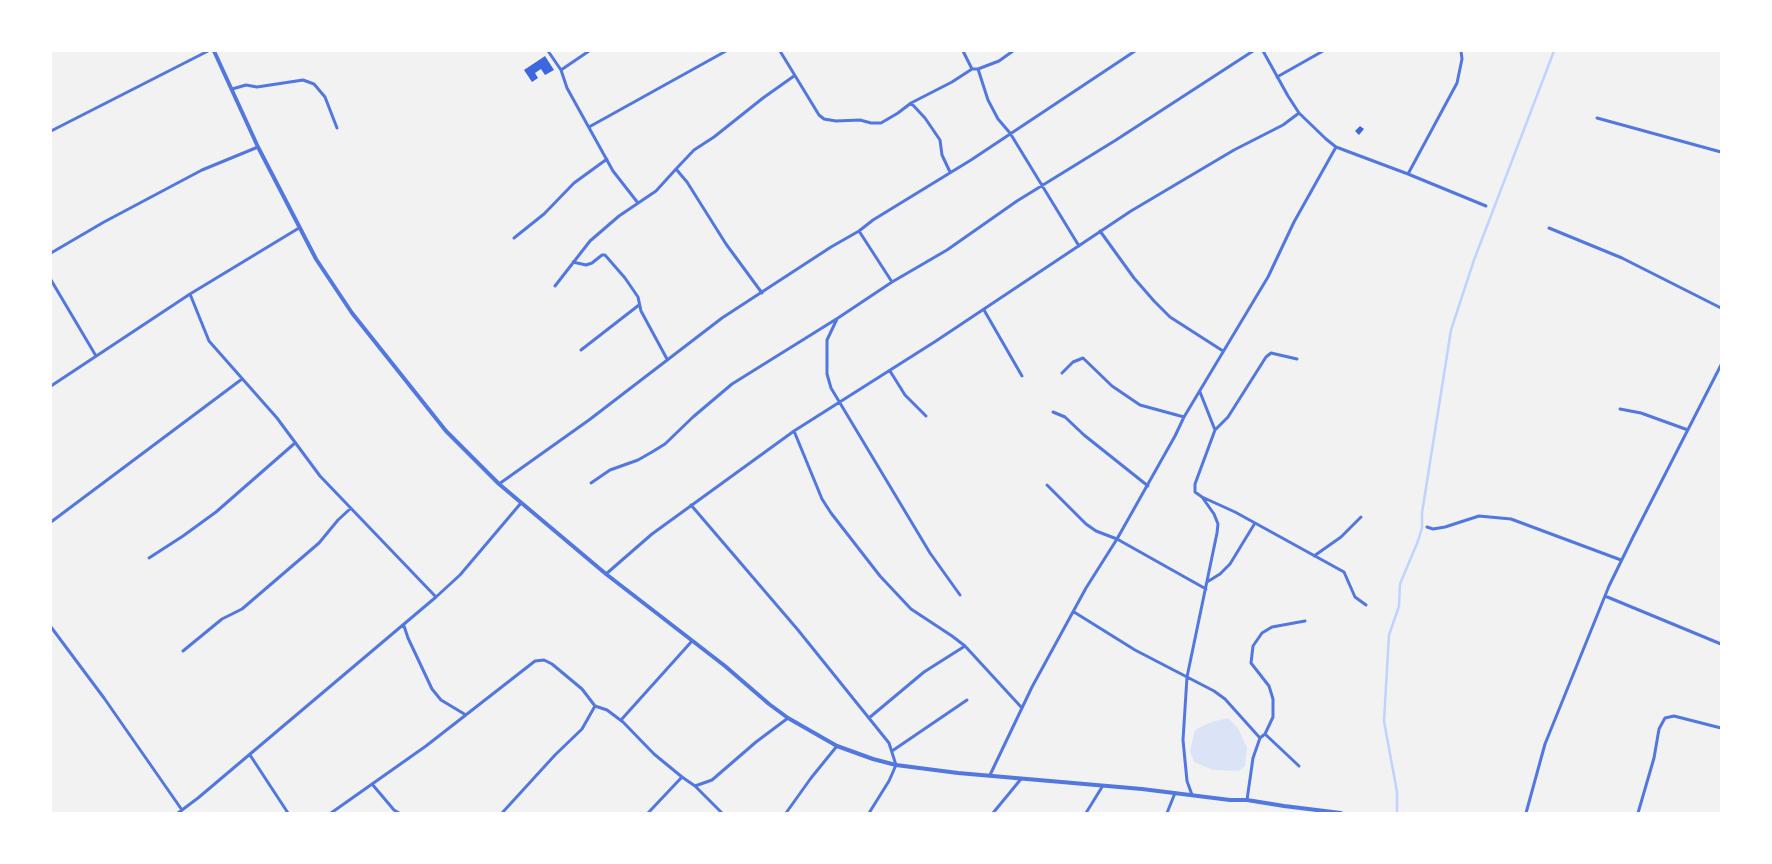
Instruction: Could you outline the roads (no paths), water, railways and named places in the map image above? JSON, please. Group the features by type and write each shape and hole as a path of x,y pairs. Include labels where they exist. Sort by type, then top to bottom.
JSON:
{"street":[{"path":"51,131 208,51"},
{"path":"214,51 258,147 316,259 352,312 401,376 446,431 499,484 521,503 606,574 788,718 837,746 873,759 896,765 958,773 1174,793 1230,800 1247,800 1314,811 1341,813"},
{"path":"548,51 561,70 567,88 613,171 638,203"},
{"path":"561,70 589,51"},
{"path":"589,127 726,51"},
{"path":"780,51 815,111 824,119 881,122 898,113 911,103 952,82 972,69 978,69 999,61 1013,51"},
{"path":"963,51 972,69"},
{"path":"499,484 589,420 722,318 831,247 859,231 1135,51"},
{"path":"591,483 610,470 638,460 665,444 693,417 732,384 838,318 892,282 947,250 1042,184 1116,140 1253,51"},
{"path":"1263,51 1288,96 1299,112 1336,147 1408,174 1486,206"},
{"path":"1277,77 1323,51"},
{"path":"1408,174 1457,83 1462,59 1461,51"},
{"path":"978,69 988,100 998,119 1010,133 1079,246"},
{"path":"555,286 590,240 619,216 656,191 694,150 714,137 757,102 794,76"},
{"path":"232,89 246,85 257,87 303,80 314,84 325,97 337,128"},
{"path":"911,103 925,118 940,140 942,155 950,172"},
{"path":"606,574 652,534 794,431 984,310 1100,232 1234,150 1283,125 1299,112"},
{"path":"1596,118 1721,152"},
{"path":"51,253 104,222 202,170 258,147"},
{"path":"990,775 1022,708 1086,588 1148,486 1184,416 1200,392 1268,277 1294,222 1336,147"},
{"path":"514,238 544,214 574,183 607,159"},
{"path":"676,169 687,182 726,244 762,293"},
{"path":"51,386 190,294 299,228"},
{"path":"1549,228 1622,258 1721,308"},
{"path":"859,231 892,282"},
{"path":"1100,232 1134,278 1170,317 1223,351"},
{"path":"573,262 586,265 592,263 602,255 605,255 625,278 638,297 640,311 667,359"},
{"path":"51,280 96,356"},
{"path":"190,294 209,341 277,418 320,476 436,597"},
{"path":"581,350 639,305"},
{"path":"984,310 1022,376"},
{"path":"838,318 827,340 827,374 830,388 930,553 960,594"},
{"path":"1297,359 1271,353 1266,357 1228,417 1215,430 1195,484 1195,492 1344,572 1355,597 1366,605"},
{"path":"1062,373 1073,362 1083,358 1112,386 1140,405 1184,416"},
{"path":"1526,813 1545,744 1605,596 1621,560 1721,365"},
{"path":"890,371 905,395 926,416"},
{"path":"51,522 242,379"},
{"path":"1200,392 1215,430"},
{"path":"1620,409 1640,413 1688,430"},
{"path":"1053,412 1065,418 1148,486"},
{"path":"794,431 822,499 880,576 911,609 965,646 1022,708"},
{"path":"148,558 184,536 216,512 295,442"},
{"path":"1047,485 1086,524 1096,531 1116,539 1206,589"},
{"path":"1192,795 1187,781 1183,740 1187,677 1218,533 1218,524 1214,514 1202,497"},
{"path":"178,813 250,755 282,726 404,626 460,575 521,503"},
{"path":"691,505 798,630 889,743 896,765 889,781 869,813"},
{"path":"183,651 222,619 242,609 319,543 338,520 351,508"},
{"path":"1427,527 1433,529 1445,527 1479,516 1498,516 1511,519 1621,560"},
{"path":"1314,556 1341,537 1361,517"},
{"path":"1207,582 1220,574 1230,564 1255,523"},
{"path":"1605,596 1721,644"},
{"path":"1074,612 1135,650 1214,691 1225,699 1260,738"},
{"path":"1247,800 1252,758 1260,738 1265,734 1273,717 1273,699 1268,686 1250,663 1253,646 1262,633 1272,627 1305,621"},
{"path":"404,626 408,638 432,689 442,700 466,715"},
{"path":"51,627 104,698 182,810"},
{"path":"621,720 692,641"},
{"path":"869,718 924,672 965,646"},
{"path":"331,813 426,746 535,661 544,660 552,664 582,690 595,706 607,710 621,720 654,754 695,786 722,813"},
{"path":"892,751 967,700"},
{"path":"502,813 555,755 582,729 595,706"},
{"path":"1638,813 1654,758 1659,729 1665,718 1674,716 1721,728"},
{"path":"695,786 712,780 756,742 788,718"},
{"path":"1265,734 1298,766"},
{"path":"786,813 811,778 837,746"},
{"path":"250,755 288,813"},
{"path":"648,813 682,777"},
{"path":"993,813 1021,779"},
{"path":"372,784 394,810 399,813"},
{"path":"1086,813 1102,787"},
{"path":"1167,813 1174,793"}],"waterway":[{"path":"1397,813 1397,792 1384,721 1389,635 1399,606 1400,584 1422,528 1422,513 1451,330 1474,260 1554,51"}]}
